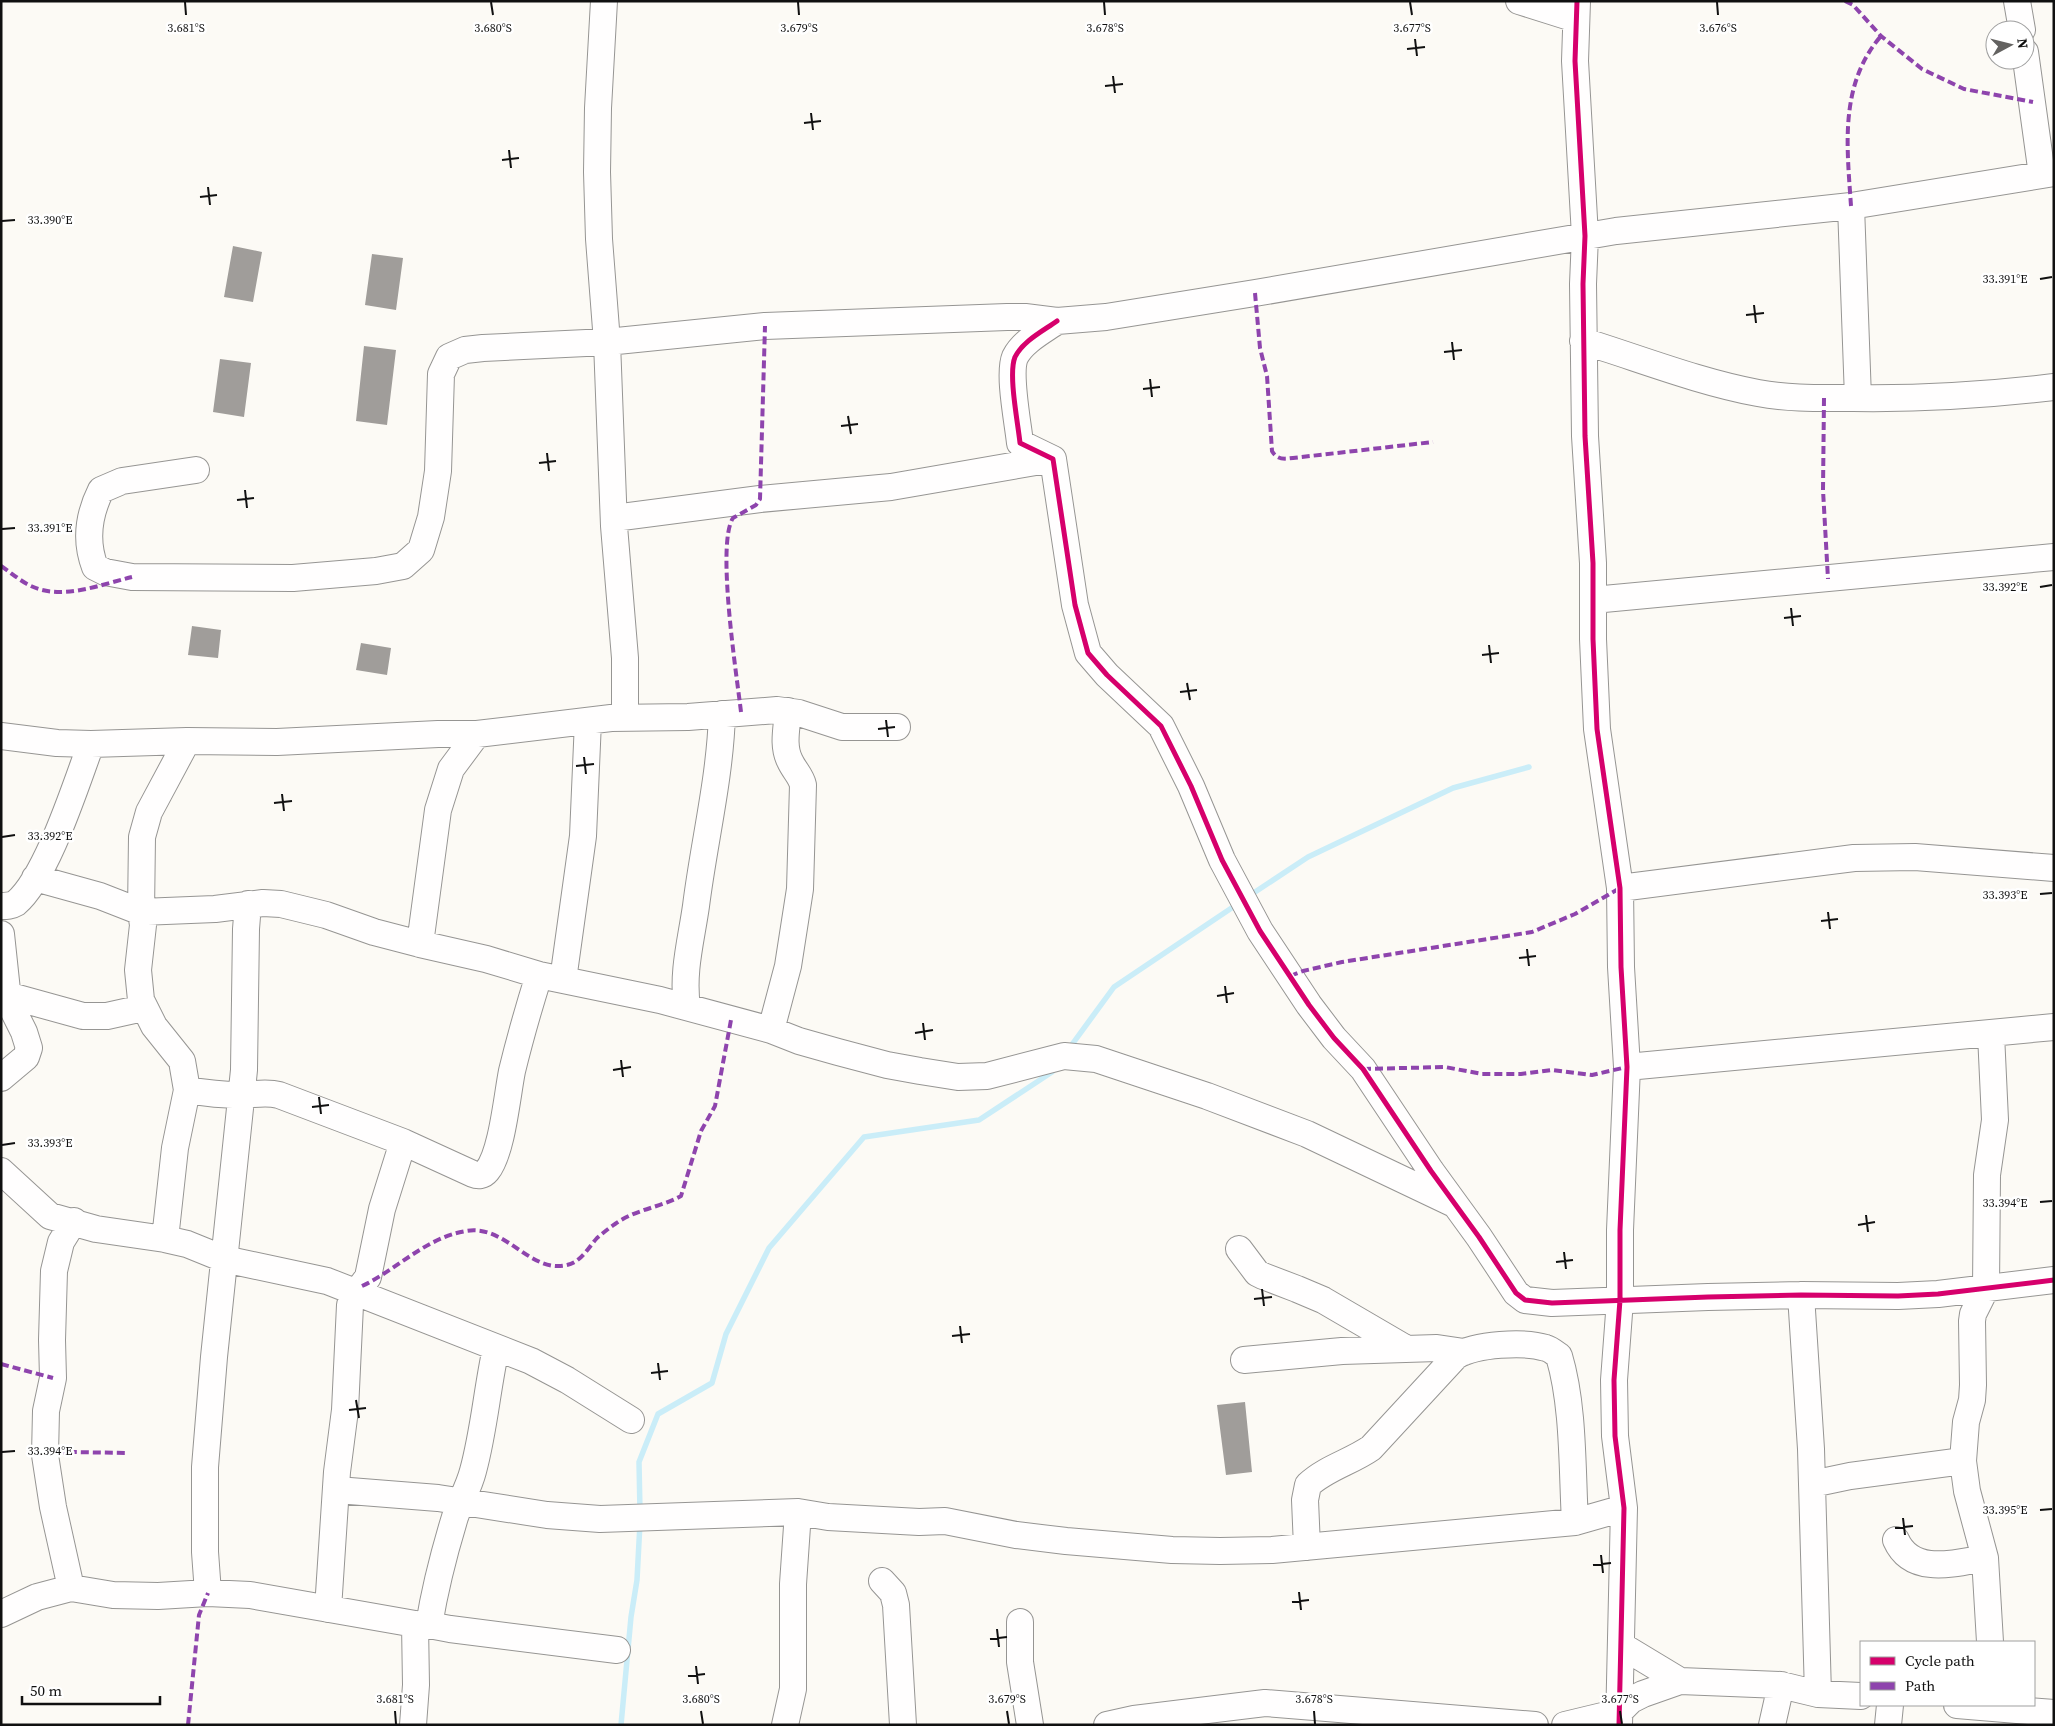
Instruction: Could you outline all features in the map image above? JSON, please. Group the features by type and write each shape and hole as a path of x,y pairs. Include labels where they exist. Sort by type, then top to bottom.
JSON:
{"street":[{"path":"604,1 598,108 597,172 599,239 607,342 614,518 625,658 625,718"},
{"path":"1519,1 1576,10 1575,61 1585,236 1583,341 1585,436 1591,524 1597,729 1620,888 1621,967 1627,1067 1620,1230 1620,1300 1614,1380 1615,1427 1624,1508 1619,1718"},
{"path":"2018,1 2021,20"},
{"path":"196,470 122,481 101,490 93,506 89,530 90,555 95,567 105,572 132,577 293,578 376,572 403,566 421,550 431,517 438,471 441,374 449,357 465,350 607,342 765,326 1025,317 1057,321 1106,317 1585,236 1851,206 1998,183 2048,174 2028,70"},
{"path":"1851,206 1858,398"},
{"path":"1053,460 1020,443 1013,365 1015,357 1024,345 1057,321"},
{"path":"1583,341 1700,378 1758,393 1816,398 1947,397 2054,387"},
{"path":"614,518 760,499 891,487 1053,460"},
{"path":"1053,460 1075,605 1088,653 1107,675 1161,726 1191,786 1222,860 1260,931 1334,1038 1363,1069 1431,1171 1458,1205 1516,1293 1525,1300 1552,1303 1801,1295 1906,1296 2054,1280"},
{"path":"1593,600 2054,557"},
{"path":"772,1030 788,966 800,889 803,785 786,752 788,710"},
{"path":"1,736 57,743 91,744 187,741 277,742 438,734 477,734 625,718 788,710 842,727 897,727"},
{"path":"687,1007 685,967 716,782 721,743 722,714"},
{"path":"187,1090 208,1094 242,1095 260,1092 279,1095 403,1142 473,1174 481,1175 486,1172 492,1161 501,1131 512,1073 525,1020 551,977 583,836 588,721"},
{"path":"420,944 438,810 452,769 477,734"},
{"path":"165,1239 174,1156 187,1090 184,1066 180,1057 154,1026 141,1000 138,970 143,925 141,912 142,831 156,796 187,741"},
{"path":"1,906 15,904 35,878 63,820 91,744"},
{"path":"1620,888 1854,858 1914,857 2054,868"},
{"path":"35,878 100,896 141,912 215,909 263,903 282,904 326,915 374,932 420,944 486,959 551,977 628,992 687,1007 772,1030 799,1041 879,1063 958,1077 987,1076 1064,1056 1096,1059 1207,1096 1307,1134 1458,1205"},
{"path":"208,1592 205,1552 205,1467 214,1357 244,1070 248,904"},
{"path":"1,934 8,1002 24,1032 29,1052 26,1058 1,1078"},
{"path":"7,995 32,1000 64,1012 84,1016 107,1016 144,1008"},
{"path":"1627,1067 2054,1027"},
{"path":"1990,1641 1985,1558 1967,1491 1963,1461 1966,1422 1972,1400 1973,1314 1986,1288 1987,1175 1995,1120 1991,1034"},
{"path":"328,1609 337,1472 345,1410 349,1314 352,1300 368,1277 382,1208 403,1142"},
{"path":"1,1171 50,1216 96,1229 187,1244 224,1259 327,1281 530,1360 567,1380 631,1420"},
{"path":"71,1588 53,1506 45,1455 46,1411 52,1378 54,1271 61,1242 74,1222"},
{"path":"1239,1249 1262,1276 1323,1300 1407,1349"},
{"path":"1801,1295 1812,1484 1818,1694"},
{"path":"1244,1360 1342,1351 1437,1348 1464,1352 1517,1345 1547,1348 1559,1356 1564,1370 1568,1400 1576,1522"},
{"path":"414,1725 422,1625 455,1517 473,1473 496,1348"},
{"path":"1307,1547 1305,1500 1308,1484 1322,1474 1360,1456 1371,1448 1406,1408 1434,1382 1451,1362 1464,1352"},
{"path":"1812,1484 1850,1476 1963,1461"},
{"path":"337,1490 438,1498 547,1515 600,1519 798,1512 828,1517 918,1522 945,1521 1024,1536 1172,1550 1229,1551 1307,1547 1576,1522 1624,1508"},
{"path":"785,1725 793,1689 792,1619 798,1512"},
{"path":"1896,1540 1906,1554 1921,1563 1946,1564 1985,1558"},
{"path":"882,1580 893,1593 896,1605 903,1725"},
{"path":"1,1614 37,1597 71,1588 113,1595 158,1596 208,1592 250,1595 422,1625 617,1650"},
{"path":"1020,1622 1020,1662 1030,1725"},
{"path":"1622,1646 1680,1681"},
{"path":"1564,1725 1619,1718 1631,1700 1642,1694 1680,1681 1781,1685 1818,1694 1860,1696"},
{"path":"1772,1725 1781,1685"},
{"path":"1888,1725 1890,1706"},
{"path":"1976,1706 1994,1707 2043,1717"},
{"path":"1107,1725 1134,1719 1177,1719 1266,1714 1535,1725"}],"building":[{"path":"233,246 262,252 253,302 224,297"},
{"path":"372,254 403,258 396,310 365,305"},
{"path":"364,346 396,350 387,425 356,421"},
{"path":"220,359 251,363 244,417 213,412"},
{"path":"192,626 221,630 218,658 188,655"},
{"path":"361,643 391,648 387,675 356,670"},
{"path":"1245,1402 1252,1472 1226,1475 1217,1405"}],"waterway":[{"path":"1249,896 1308,857 1453,788 1529,767"},
{"path":"1068,1050 1114,987 1239,903"},
{"path":"640,1512 639,1462 658,1414 712,1383 726,1334 769,1248 864,1137 979,1120 1052,1072 1055,1067"},
{"path":"621,1725 631,1617 637,1580 640,1523"}],"marked path":[{"path":"1845,1 1853,5 1881,36 1922,69 1964,89 2033,102"},
{"path":"1851,206 1848,139 1852,96 1858,75 1867,55 1881,36"},
{"path":"1255,293 1260,348 1267,376 1272,451 1276,456 1290,458 1433,442"},
{"path":"741,712 729,612 727,582 728,532 733,518 756,505 760,499 765,326"},
{"path":"1824,398 1823,490 1828,579"},
{"path":"1,566 27,584 52,592 79,590 132,577"},
{"path":"1290,976 1342,962 1532,932 1575,914 1620,888"},
{"path":"362,1286 438,1240 466,1231 480,1231 493,1235 541,1262 554,1266 567,1265 580,1258 597,1238 623,1219 681,1196 701,1131 715,1106 731,1020"},
{"path":"1363,1069 1445,1067 1482,1074 1521,1074 1552,1070 1592,1075 1627,1067"},
{"path":"1,1364 53,1378"},
{"path":"45,1455 70,1452 127,1453"},
{"path":"188,1725 199,1615 208,1593"}],"cycle path":[{"path":"1577,1 1575,61 1585,236 1583,284 1585,436 1593,563 1593,639 1597,729 1620,888 1621,967 1627,1067 1620,1230 1620,1300 1614,1380 1615,1436 1624,1508 1619,1725"},
{"path":"1057,321 1028,341 1015,357 1013,365 1014,399 1020,443 1053,459 1075,605 1088,653 1107,675 1161,726 1191,786 1222,860 1260,931 1309,1005 1334,1038 1363,1069 1516,1293 1525,1300 1552,1303 1801,1295 1898,1296 1938,1294 2054,1280"}]}
